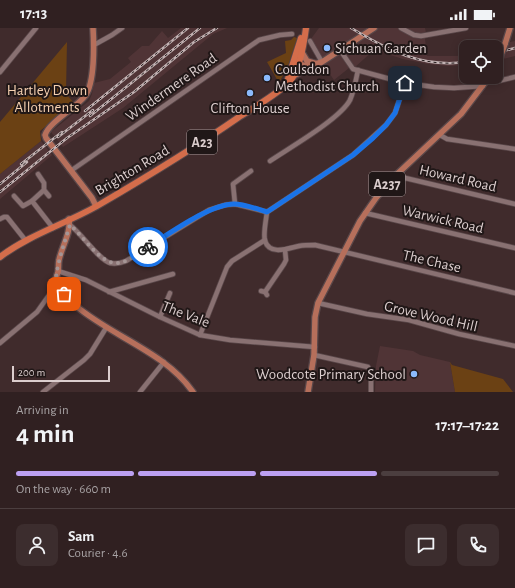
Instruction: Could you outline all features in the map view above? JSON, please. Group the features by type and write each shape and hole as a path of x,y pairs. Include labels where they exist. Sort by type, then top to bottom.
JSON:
{"highway":[{"name":"A23","path":"286,84 287,79 301,52 305,28"},
{"name":"A23","path":"294,76 305,28"},
{"name":"Brighton Road","path":"0,257 26,241 53,228 70,222 187,152 272,95 290,82 294,76"}],"main road":[{"path":"94,28 94,45 89,89 85,96 60,118 46,133 46,138 72,170 96,206"},
{"name":"Brighton Road","path":"296,64 309,66 320,63 372,28"},
{"path":"503,49 510,28"},
{"path":"301,52 307,61 320,63"},
{"name":"Brighton Road","path":"294,76 307,69 309,66"},
{"name":"A237","path":"308,392 315,347 315,317 318,303 365,213 397,174 461,114 484,84"},
{"path":"70,222 59,260 56,278 57,287 71,302 88,316 164,362 186,383 193,392"}],"street":[{"path":"0,72 34,30 28,28"},
{"path":"94,45 122,28"},
{"path":"401,28 414,35 422,36 466,28"},
{"name":"Windermere Road","path":"72,170 259,40 289,35"},
{"path":"310,41 320,63"},
{"path":"340,50 352,68 405,83 454,88 472,84"},
{"path":"270,161 319,128 342,110 349,100 358,70"},
{"path":"503,80 515,77"},
{"path":"70,222 101,257 109,263 118,263 126,261 209,210 224,205 235,204 267,212 353,155 373,138 395,113 405,83"},
{"path":"440,135 447,139 515,149"},
{"path":"235,204 232,184 252,171"},
{"path":"38,174 44,183 44,190 49,196"},
{"name":"Howard Road","path":"397,174 401,177 515,204"},
{"path":"14,196 23,206 32,201 44,190"},
{"path":"32,201 53,228"},
{"path":"264,293 286,260 285,250 275,249 268,245 265,240 267,212"},
{"name":"Warwick Road","path":"365,213 515,248"},
{"path":"0,219 4,216 7,217 26,241"},
{"path":"200,335 227,267 232,261 265,240"},
{"name":"The Chase","path":"285,250 298,246 315,245 515,293"},
{"name":"The Vale","path":"58,271 86,280 160,318 200,335 230,340 315,347"},
{"path":"109,292 173,274"},
{"path":"0,343 26,319 37,312 52,291 57,287"},
{"path":"160,318 170,293"},
{"name":"Grove Wood Hill","path":"318,303 360,313 409,320 459,334 515,346"},
{"path":"43,392 90,354 106,328"},
{"path":"314,355 368,367 370,370 371,392"},
{"path":"140,392 164,362"}],"shaded area":[{"path":"181,28 227,28 213,34 123,108 63,147 51,132 89,101 94,83 110,79 131,62 128,58 142,46 149,46 162,31 168,38"},
{"path":"319,28 425,28 427,56 459,56 459,65 428,64 403,59 374,50 355,67 349,68 334,80 308,43"},
{"path":"515,41 515,56 503,59 510,42"},
{"path":"41,141 52,155 0,199 0,174"},
{"name":"Woodcote Primary School","path":"380,346 413,351 420,355 450,362 455,392 375,392 376,366"}],"green space":[{"path":"294,37 297,38 288,66 279,83 267,62 286,53 285,41 291,40"},
{"name":"Hartley Down Allotments","path":"67,42 66,91 67,95 74,103 40,131 41,141 0,174 0,122"},
{"path":"450,362 452,365 503,379 513,392 455,392"}],"railway":[{"path":"85,111 188,28"},
{"path":"90,116 200,28"},
{"path":"0,192 67,138 134,92 194,42 217,28"},
{"path":"351,28 406,56 434,62 459,62"},
{"path":"503,51 515,48"},
{"path":"58,137 93,110"},
{"path":"21,164 62,132"},
{"path":"0,184 27,162"}],"way so far":[{"path":"64,294 57,287 56,278 59,260 70,225 101,257 109,263 126,261 148,247"}],"place":[{"name":"Sichuan Garden","path":"327,48"},
{"name":"Coulsdon Methodist Church","path":"267,78"},
{"name":"Clifton House","path":"250,93"},
{"name":"Woodcote Primary School","path":"414,374"}],"route":[{"path":"148,247 209,210 224,205 235,204 267,212 353,155 373,138 392,119 398,107 405,83"}]}
